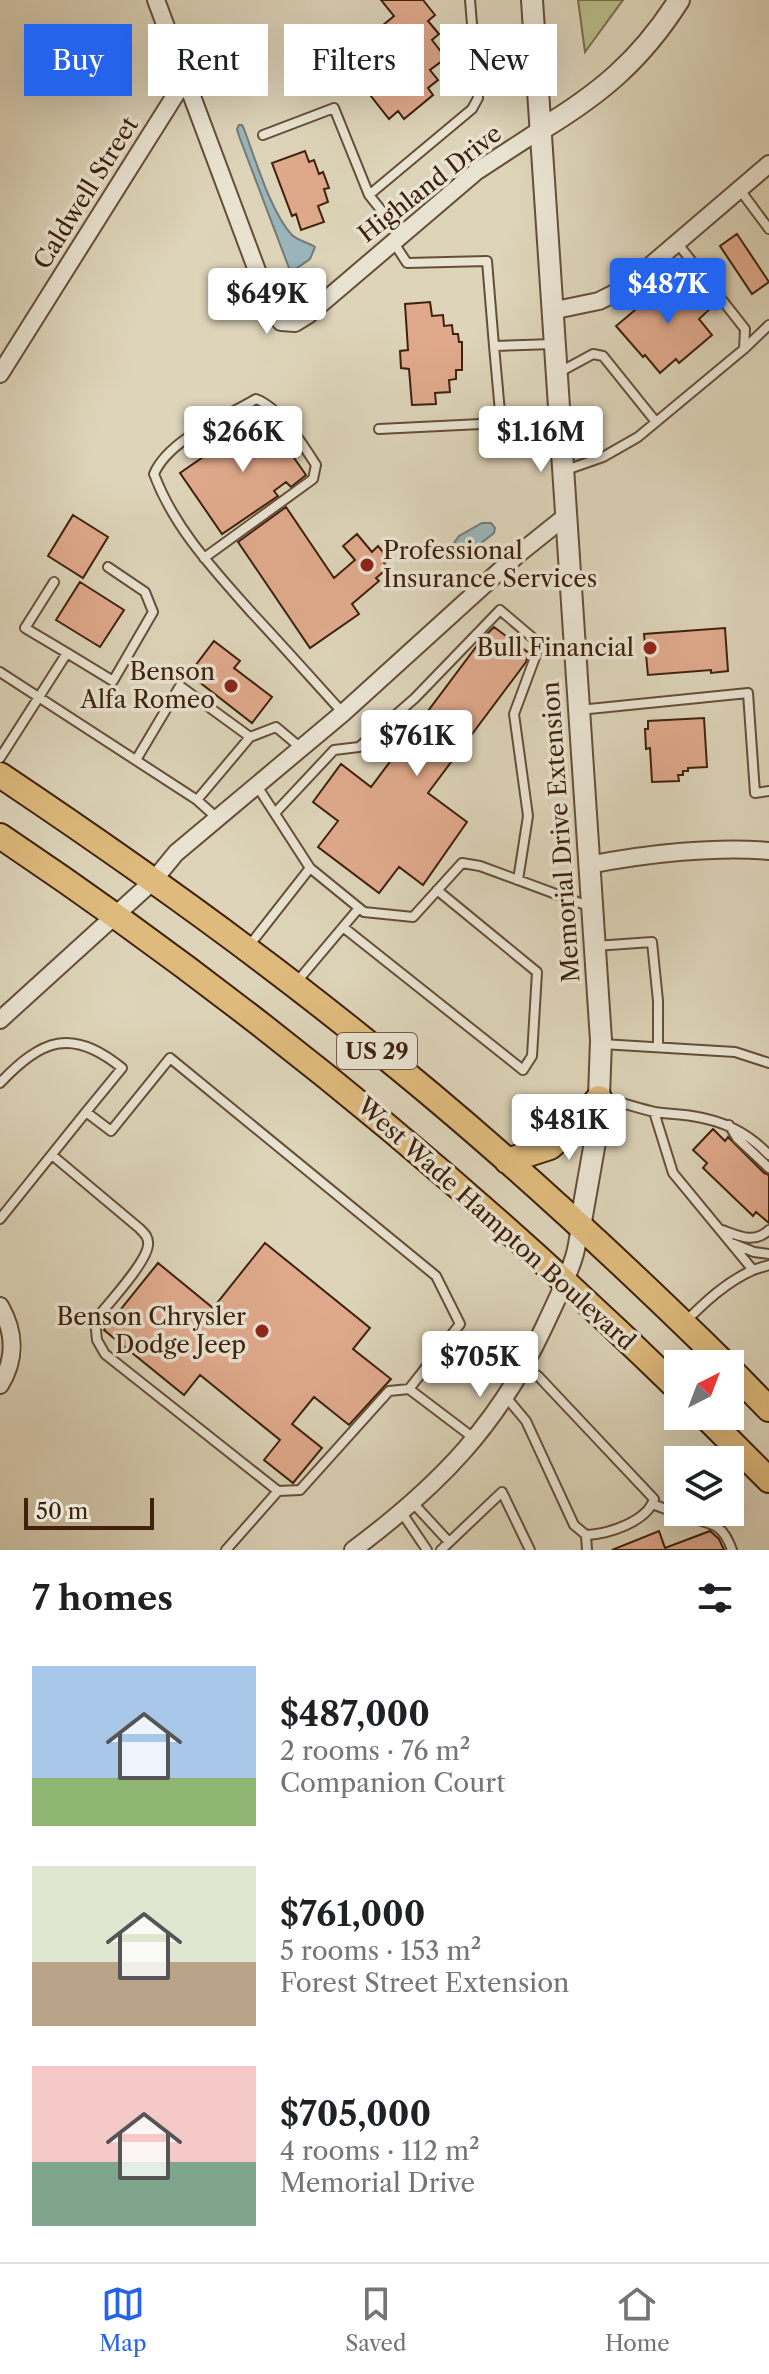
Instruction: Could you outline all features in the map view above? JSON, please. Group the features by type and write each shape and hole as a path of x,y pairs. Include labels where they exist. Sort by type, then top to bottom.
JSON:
{"main road":[{"name":"West Wade Hampton Boulevard","path":"0,775 247,948 365,1041 507,1161 711,1350"},
{"name":"West Wade Hampton Boulevard","path":"0,836 225,996 333,1080 458,1185 664,1376"},
{"path":"507,1161 550,1147 599,1098"},
{"path":"744,1383 769,1409"},
{"path":"719,1430 769,1480"}],"street":[{"name":"Highland Drive","path":"156,0 165,24"},
{"name":"Memorial Drive Extension","path":"532,0 601,1044 598,1125 580,1227"},
{"path":"540,130 598,92 629,65 665,23 679,0"},
{"name":"Caldwell Street","path":"0,374 175,96"},
{"name":"Highland Drive","path":"193,96 271,308 281,322 295,323 308,315 477,171 540,130"},
{"path":"551,311 599,301 623,289 769,164"},
{"path":"0,1020 153,881 176,853 343,713 516,556 566,516"},
{"path":"589,865 629,857 724,850 769,851"},
{"path":"353,1550 407,1508 475,1439 525,1366 574,1257 580,1227"},
{"path":"0,1306 11,1331 12,1351 8,1371 0,1385"}],"lane":[{"path":"369,195 472,109 478,98 470,0"},
{"path":"263,135 334,108 369,195 397,238 407,263 487,261 501,423 379,429"},
{"path":"740,190 769,229"},
{"path":"678,244 745,329 744,349"},
{"path":"563,471 603,457 638,437 769,325"},
{"path":"494,346 553,344"},
{"path":"556,375 593,354 603,356 656,422"},
{"path":"204,558 313,479 316,465 302,443 267,403 256,399 175,445 160,459 154,474 172,513 204,558 343,713"},
{"path":"54,582 25,628 113,681 153,612 145,592 108,567"},
{"path":"275,813 334,750 359,747 415,698 500,610 540,644 514,714 528,816 518,880"},
{"path":"0,758 67,653"},
{"path":"0,672 197,800 217,818"},
{"path":"136,760 180,686 250,737"},
{"path":"579,710 748,693 755,793 769,791"},
{"path":"197,800 250,737 276,727 301,748"},
{"path":"257,785 310,868 364,912 413,917 462,863 480,866 592,907"},
{"path":"247,948 310,868"},
{"path":"343,927 523,1070 532,1056 537,972 437,890"},
{"path":"295,985 359,908"},
{"path":"595,946 652,942 658,1001 658,1047"},
{"path":"0,1083 37,1051 51,1044 80,1045 97,1051 122,1068 0,1219"},
{"path":"601,1044 735,1052 769,1063"},
{"path":"86,1112 111,1131 170,1058 436,1276 460,1324 409,1389"},
{"path":"599,1098 654,1112 693,1116 729,1125 754,1139 769,1155"},
{"path":"654,1112 673,1173 753,1270"},
{"path":"729,1125 737,1138 769,1168"},
{"path":"52,1155 147,1237 144,1259 95,1320 97,1340 105,1354 278,1491 300,1490 389,1391 409,1389 475,1439"},
{"path":"721,1229 748,1239 762,1237 769,1230"},
{"path":"733,1243 754,1252 769,1254"},
{"path":"684,1324 735,1279 769,1265"},
{"path":"505,1396 526,1421 574,1525 586,1535 599,1534 642,1518 651,1509 654,1499 525,1366"},
{"path":"226,1550 278,1491"},
{"path":"441,1550 502,1492 530,1550"},
{"path":"652,1504 712,1522 728,1540 732,1550"},
{"path":"407,1508 449,1542"},
{"path":"407,1508 427,1550"},
{"path":"586,1535 587,1550"}],"green space":[{"path":"578,0 623,0 585,52"}],"water":[{"path":"239,125 244,129 264,185 284,225 294,237 315,247 310,259 294,270 289,268 239,136"},
{"path":"482,523 491,523 494,533 466,555 460,556 454,543 459,536"}],"building":[{"path":"381,0 423,0 435,15 428,21 439,34 432,40 440,50 440,62 430,70 438,80 428,88 433,95 404,119 398,111 389,119 371,96 424,96 424,24 384,24 394,16"},
{"path":"305,151 309,162 314,160 319,174 323,172 329,188 324,189 328,202 318,206 324,222 301,230 296,214 292,216 272,163"},
{"path":"737,234 769,282 752,294 720,246"},
{"path":"688,281 711,308 699,319 712,335 679,363 676,359 660,373 616,326 667,283 675,293"},
{"path":"430,302 432,316 443,315 444,326 452,325 453,334 458,334 459,342 462,342 462,370 456,370 456,379 449,380 450,392 435,393 436,404 412,405 409,369 401,368 400,351 408,350 405,304"},
{"path":"264,415 306,475 291,487 286,482 274,491 278,496 222,534 180,473"},
{"path":"286,507 334,578 355,560 343,546 357,534 372,552 378,546 389,559 384,563 388,568 376,578 379,581 352,604 359,614 310,648 238,542"},
{"path":"73,515 108,537 83,578 48,556"},
{"path":"80,582 124,610 100,647 56,620"},
{"path":"494,627 529,653 526,662 428,793 467,822 423,885 399,867 379,893 318,847 338,821 313,802 341,764 371,787"},
{"path":"725,628 728,671 648,675 644,634"},
{"name":"Benson Alfa Romeo","path":"214,641 240,661 234,668 272,697 252,723 189,674"},
{"path":"704,718 707,767 688,768 683,775 678,775 679,781 652,782 650,748 646,749 645,729 648,729 648,721"},
{"path":"713,1129 725,1141 728,1137 769,1175 769,1223 756,1212 753,1216 703,1168 707,1163 693,1150"},
{"path":"265,1243 370,1328 353,1349 391,1379 349,1425 314,1397 292,1424 322,1448 293,1483 264,1460 280,1440 200,1375 184,1395 104,1330 158,1263 213,1308"},
{"path":"659,1531 665,1548 710,1531 719,1539 724,1550 612,1550"}],"place":[{"name":"Professional Insurance Services","path":"367,565"},
{"name":"Bull Financial","path":"650,648"},
{"name":"Benson Alfa Romeo","path":"231,686"},
{"name":"Benson Chrysler Dodge Jeep","path":"262,1331"}]}
